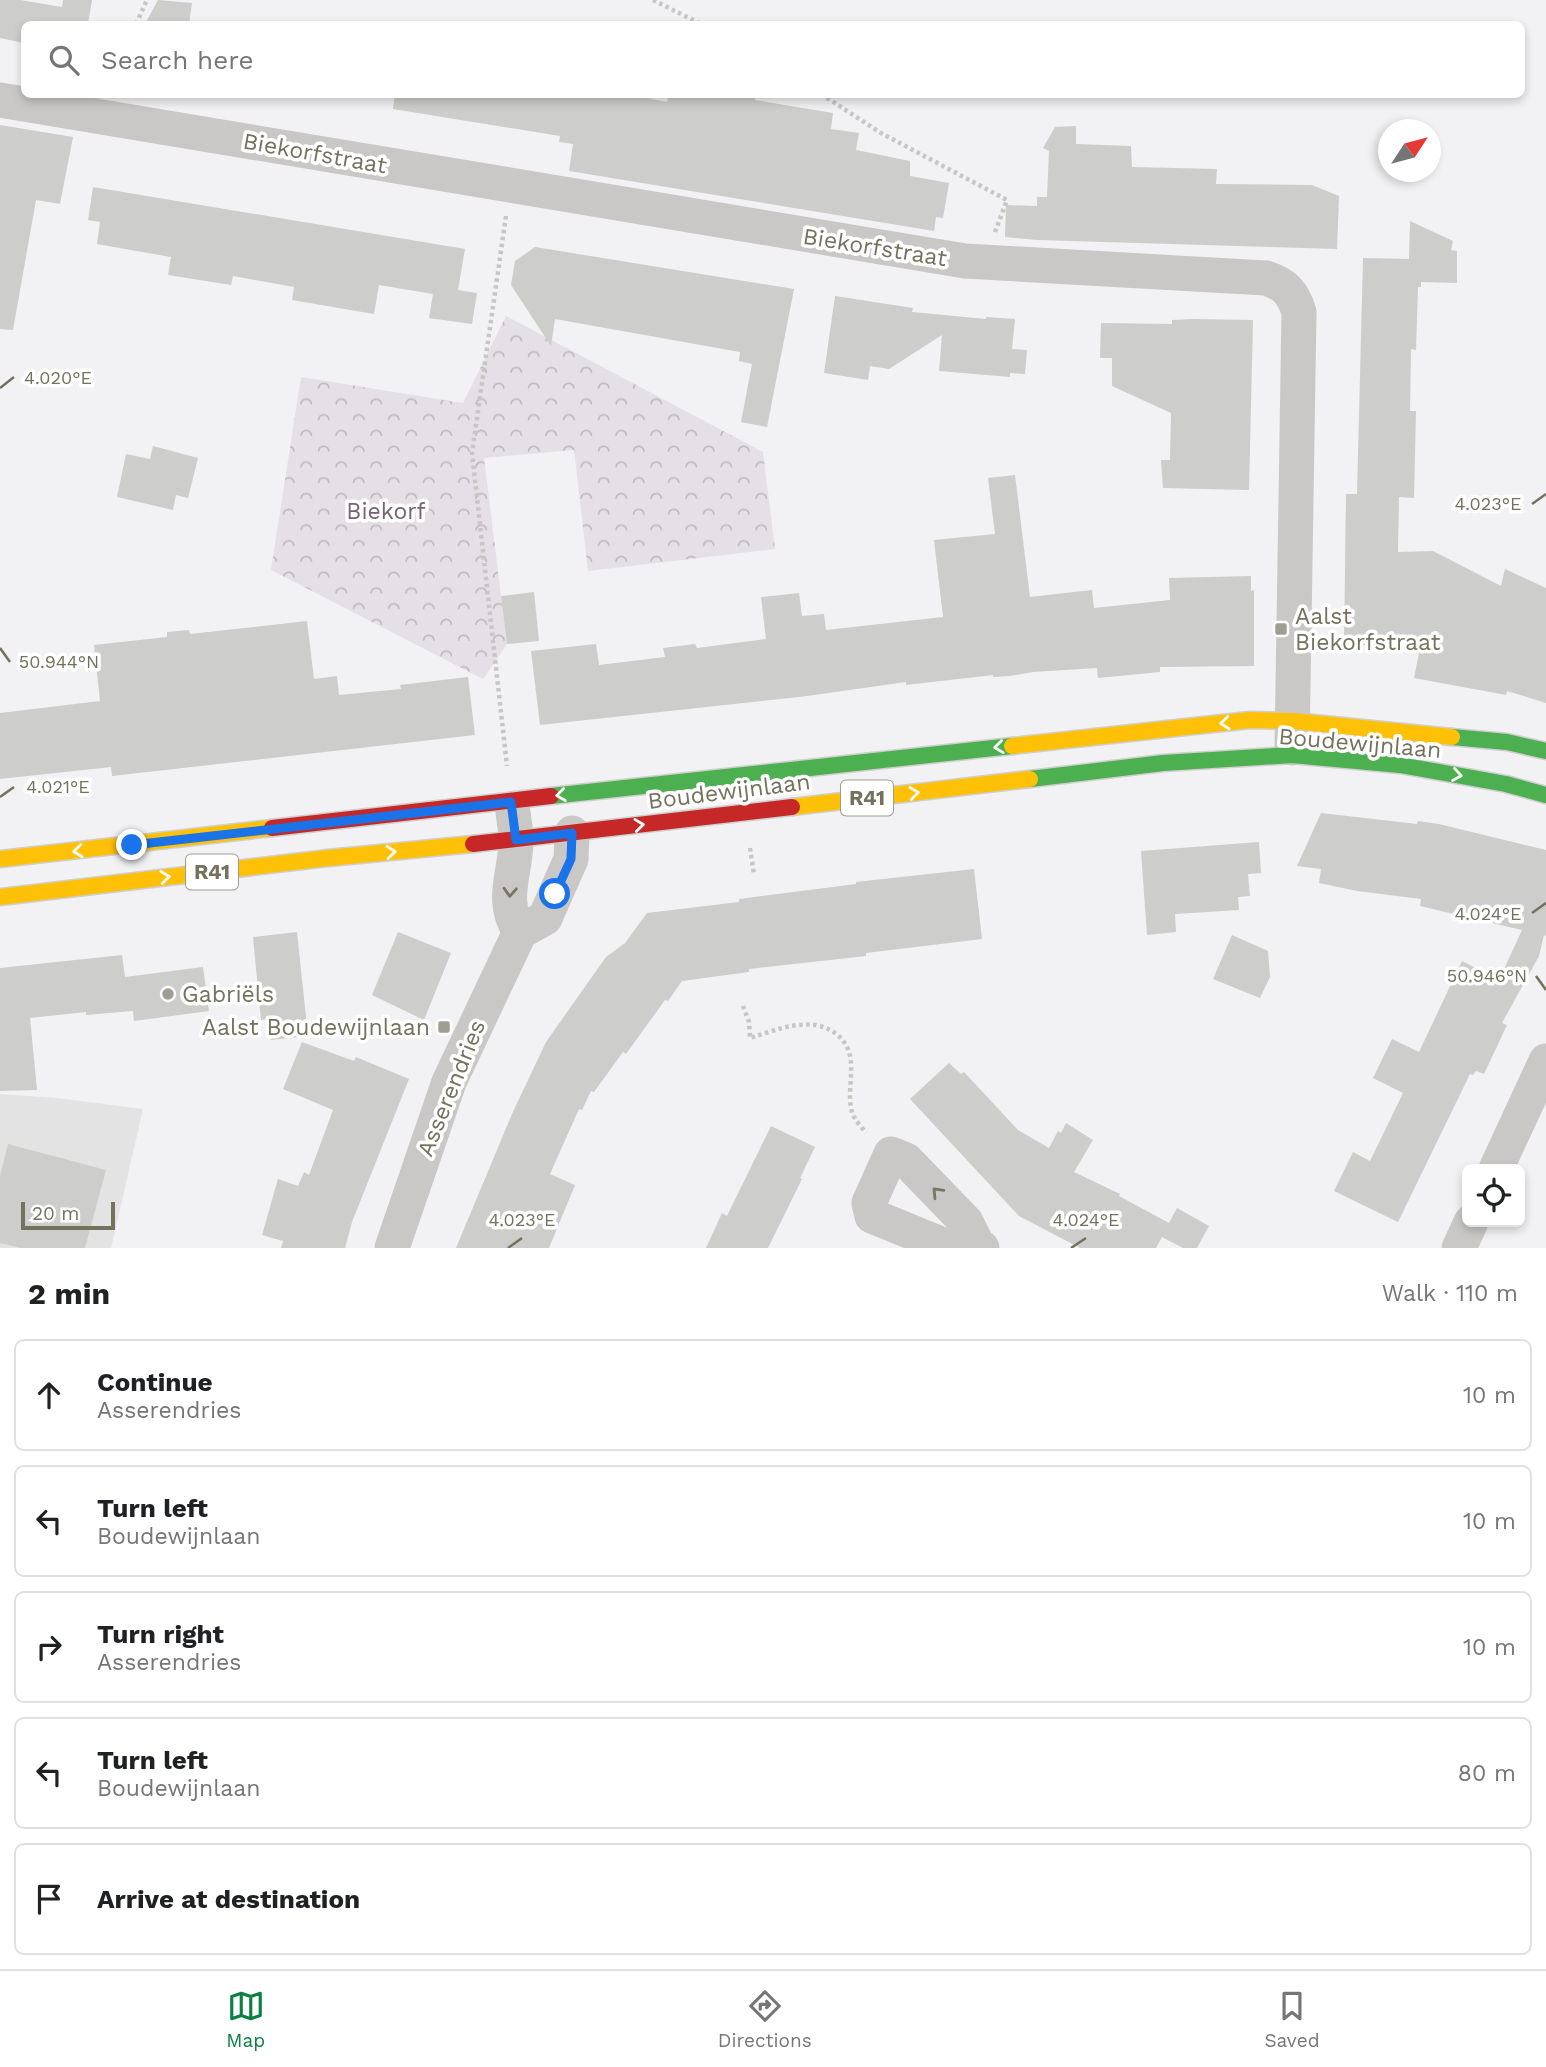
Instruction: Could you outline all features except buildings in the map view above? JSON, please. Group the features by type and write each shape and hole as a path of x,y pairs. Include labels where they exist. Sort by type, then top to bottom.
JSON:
{"main road":[{"name":"Boudewijnlaan","path":"0,859 1250,720 1293,721 1507,743 1546,751"},
{"name":"Boudewijnlaan","path":"0,897 1163,764 1292,755 1400,765 1506,784 1546,795"}],"street":[{"name":"Biekorfstraat","path":"0,100 965,261 1266,278 1287,288 1299,312 1292,755"},
{"path":"511,802 516,840 509,900 512,919 520,932"},
{"name":"Asserendries","path":"392,1248 449,1083 520,932 545,918 571,859 572,833"},
{"path":"1498,1164 1546,1061"},
{"path":"891,1154 906,1160 966,1222 980,1247 948,1247 872,1216 869,1203 891,1154"},
{"path":"1459,1248 1469,1227"}],"path":[{"path":"137,21 147,0"},
{"path":"653,0 695,21"},
{"path":"827,98 881,133 1007,200"},
{"path":"510,187 472,453 511,802"},
{"path":"743,1006 749,1022 750,1038 804,1024 828,1028 845,1040 850,1057 853,1114 863,1130 891,1154"}],"shaded area":[{"path":"0,1094 143,1109 111,1248 0,1248"}],"green space":[{"name":"Biekorf","path":"506,316 763,452 775,549 588,571 574,450 484,458 507,644 483,679 271,570 301,377 463,403"}],"traffic: fast":[{"path":"1452,737 1507,742 1546,751"},
{"path":"551,796 1012,746"},
{"path":"1030,779 1163,763 1292,755 1400,765 1506,784 1546,795"}],"traffic: slow":[{"path":"1012,746 1250,720 1293,721 1452,737"},
{"path":"792,807 1030,779"},
{"path":"0,859 272,828"},
{"path":"0,897 328,858 473,844"}],"traffic: jam":[{"path":"272,828 551,796"},
{"path":"473,844 792,807"}],"place":[{"name":"Aalst Biekorfstraat","path":"1281,629"},
{"name":"Gabriëls","path":"168,994"},
{"name":"Aalst Boudewijnlaan","path":"444,1027"}],"route":[{"path":"132,845 511,802 516,840 572,833 571,859 555,894"}]}
